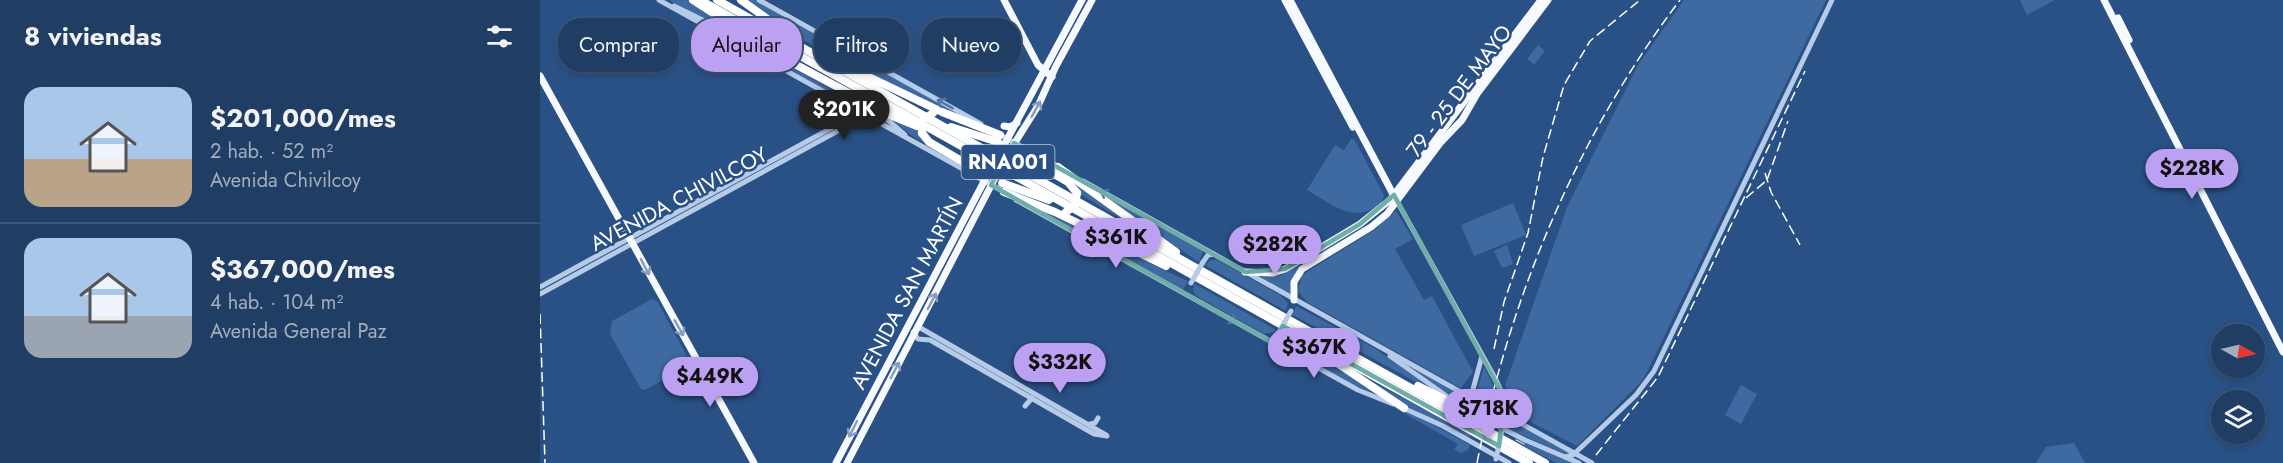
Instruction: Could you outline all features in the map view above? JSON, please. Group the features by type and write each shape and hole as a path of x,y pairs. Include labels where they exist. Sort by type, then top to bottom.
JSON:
{"highway":[{"path":"693,0 721,18"},
{"name":"RNA001","path":"700,0 1079,212 1283,330 1528,463"},
{"name":"RNA001","path":"717,0 812,53"},
{"path":"741,0 812,53"},
{"path":"802,69 890,115 938,133"},
{"name":"RNA001","path":"845,72 1545,463"},
{"path":"858,72 1007,145 1068,182 1077,193 1075,205 1066,212 1055,212"},
{"path":"915,111 947,125 1007,145"},
{"path":"938,112 923,120 922,133 933,144 993,180 1194,280"},
{"path":"1058,167 1193,266"},
{"path":"993,180 1079,212"},
{"path":"1283,330 1404,408"},
{"path":"1371,366 1485,419"}],"main road":[{"path":"1004,0 1044,71 1052,77"},
{"path":"1007,145 1082,0"},
{"path":"1007,145 1030,121 1092,0"},
{"path":"1285,0 1388,192 1394,197"},
{"path":"1290,0 1394,197"},
{"name":"79 - 25 DE MAYO","path":"1394,197 1541,0"},
{"name":"79 - 25 DE MAYO","path":"1394,197 1462,120 1477,94 1548,0"},
{"path":"2104,0 2283,352"},
{"path":"2109,0 2283,342"},
{"path":"540,76 754,463"},
{"path":"1004,126 1010,127 1017,123"},
{"name":"AVENIDA SAN MARTÍN","path":"847,463 917,333 993,180 1007,145"},
{"name":"AVENIDA SAN MARTÍN","path":"836,463 909,324 993,180"},
{"path":"1245,272 1273,273 1290,267 1360,224 1394,197"},
{"path":"1294,300 1294,282 1302,269 1371,226 1394,197"}],"street":[{"path":"660,0 859,113 993,180 1185,294 1358,390 1404,408 1509,463"},
{"path":"759,0 1007,145 1058,167 1466,395 1473,391 1482,356"},
{"path":"1565,458 1575,453 1636,395 1654,371 1832,0"},
{"path":"670,5 703,18"},
{"path":"820,79 889,121 910,140"},
{"name":"AVENIDA CHIVILCOY","path":"540,294 631,240 859,113"},
{"name":"AVENIDA CHIVILCOY","path":"540,287 865,116"},
{"path":"1394,197 1515,420"},
{"path":"1185,294 1208,255 1214,254"},
{"path":"1273,343 1283,330 1294,300"},
{"path":"909,324 917,333 1087,427"},
{"path":"917,333 1087,427"},
{"path":"1379,347 1434,387 1485,419 1565,458 1592,463"},
{"path":"1496,461 1504,417 1504,397"},
{"path":"1025,406 1032,398"},
{"path":"1504,417 1515,420 1575,453 1581,460"},
{"path":"1087,427 1095,423 1098,418"},
{"path":"1581,460 1582,451 1588,441"}],"highlighted area":[{"path":"1014,143 1245,272 1285,269 1360,224 1394,195 1504,397 1499,446 1283,326 1273,343 991,185"}],"shaded area":[{"path":"670,0 687,0 713,18 704,18"},
{"path":"746,0 755,0 787,18 769,18"},
{"path":"1684,0 1826,0 1647,372 1641,382 1577,446 1521,417 1505,386 1567,207 1638,65"},
{"path":"2020,0 2055,0 2027,15"},
{"path":"802,26 814,33 814,46 802,39"},
{"path":"1538,45 1545,51 1534,65 1527,59"},
{"path":"793,72 801,72 891,126"},
{"path":"866,72 883,72 972,122"},
{"path":"893,120 918,130 926,143 912,136"},
{"path":"1351,139 1354,139 1384,195 1381,203 1371,209 1352,213 1335,207 1307,190 1335,145 1344,150"},
{"path":"1074,182 1141,231 1080,194"},
{"path":"1087,186 1203,251 1199,262"},
{"path":"1513,203 1526,235 1474,256 1461,225"},
{"path":"1028,204 1188,281 1183,290 1180,289"},
{"path":"1396,211 1413,239 1395,249 1424,300 1432,296 1473,372 1461,388 1307,302 1298,291 1302,275 1376,229"},
{"path":"1350,234 1298,269 1292,278 1290,294 1260,277 1281,275"},
{"path":"1507,245 1513,264 1502,268 1494,251"},
{"path":"1211,260 1217,260 1280,295 1288,303 1286,311 1205,265"},
{"path":"1195,284 1276,330 1264,334 1195,295 1193,289"},
{"path":"652,299 657,301 690,362 689,365 645,390 641,389 610,334 612,321"},
{"path":"1296,306 1376,349 1440,395 1293,315"},
{"path":"1283,334 1381,396 1354,385 1283,346 1280,340"},
{"path":"1340,364 1471,435 1470,438 1400,403"},
{"path":"1407,365 1474,401 1484,367 1502,403 1501,424 1461,403"},
{"path":"1741,385 1757,394 1741,424 1725,415"},
{"path":"1383,401 1470,445 1468,450 1461,453 1454,450 1458,444"},
{"path":"1512,421 1571,454 1567,455 1506,428 1508,422"},
{"path":"1524,443 1574,463 1556,463 1524,446"},
{"path":"2074,443 2085,463 2036,463 2046,447"}],"waterway":[{"path":"1516,440 1524,444"}],"railway":[{"path":"1494,349 1504,302 1528,233 1543,157 1564,85 1590,41 1640,0"},
{"path":"1477,463 1508,339 1552,220 1609,106 1643,52 1680,0"},
{"path":"1596,455 1658,377 1805,71"},
{"path":"1746,198 1767,180 1788,121"},
{"path":"1765,173 1771,192 1800,245"},
{"path":"540,314 545,463"}]}
